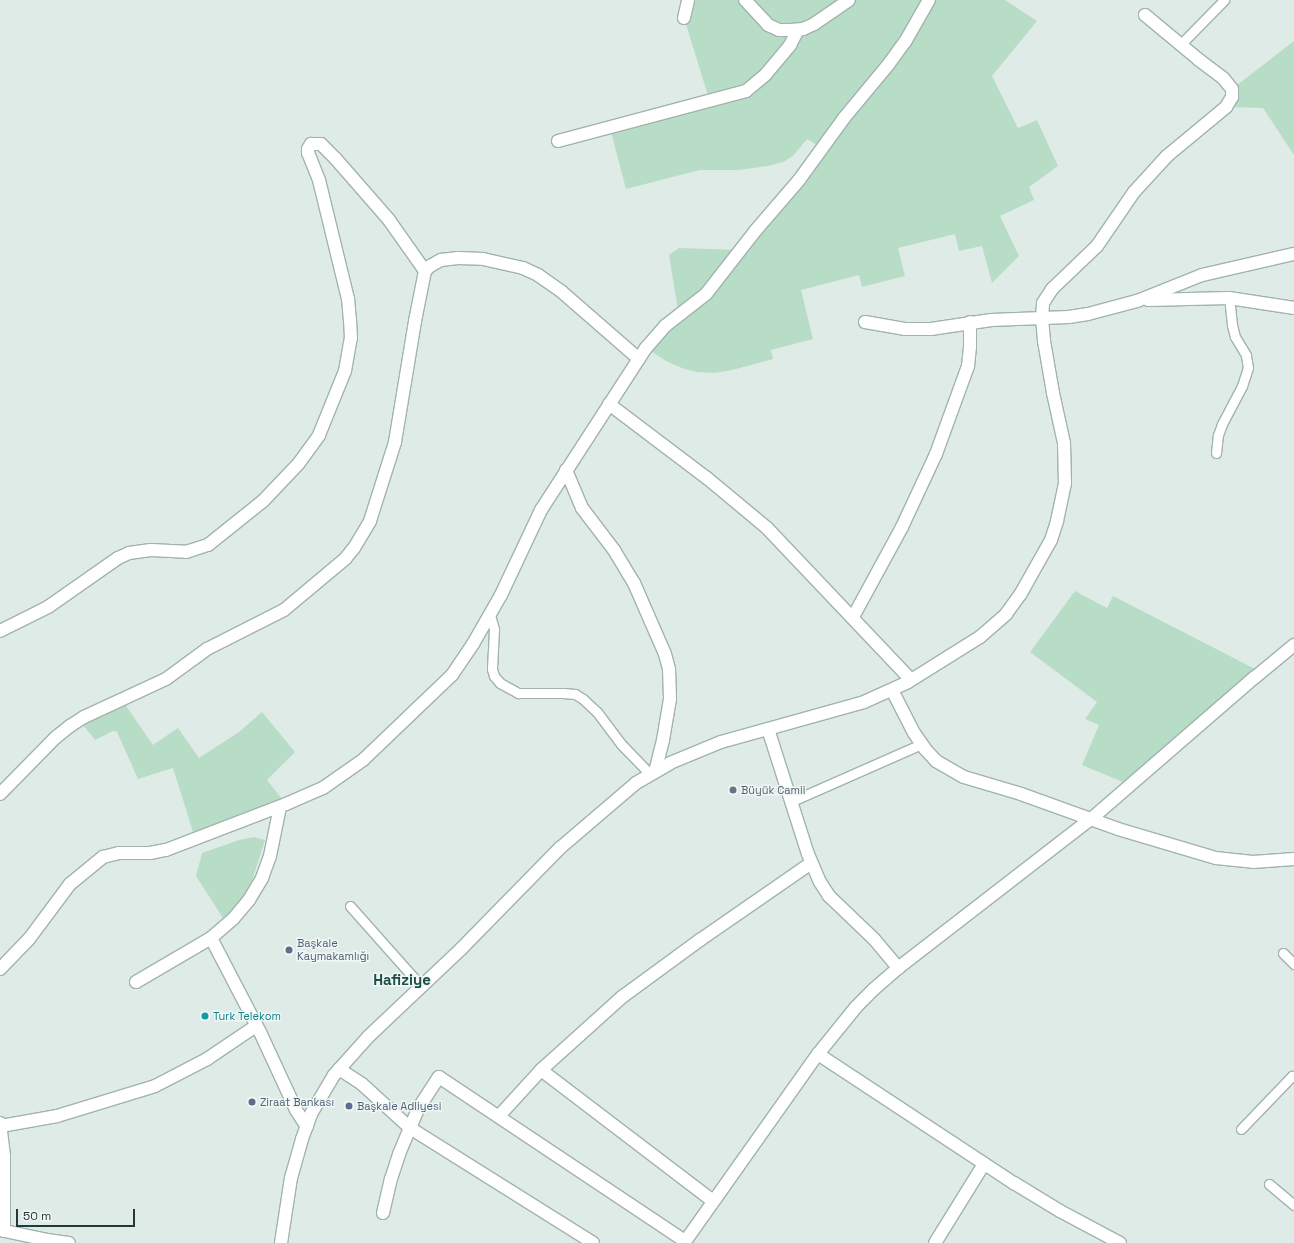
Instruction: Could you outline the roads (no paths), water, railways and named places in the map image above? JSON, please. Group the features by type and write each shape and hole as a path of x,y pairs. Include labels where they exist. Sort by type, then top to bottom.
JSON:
{"street":[{"path":"684,18 688,0"},
{"path":"745,0 768,25 779,30 798,30 814,24 849,0"},
{"path":"0,969 29,938 70,884 103,857 119,853 150,853 166,850 280,807 323,788 363,760 452,675 463,661 490,615 541,510 639,359 660,331 706,294 756,230 799,180 844,118 905,42 929,0"},
{"path":"281,1243 291,1178 307,1127 319,1099 339,1069 354,1052 421,986 461,949 560,848 616,800 652,773 695,752 768,729 864,702 911,680 960,652 994,626 1020,595 1031,578 1051,540 1062,504 1065,484 1066,463 1064,443 1048,368 1042,318 1043,303 1046,296 1097,246 1134,192 1167,156 1230,102 1233,92 1230,85 1223,78 1180,45 1145,15"},
{"path":"558,141 732,96 746,91 766,74 790,45 798,30"},
{"path":"0,630 48,607 118,558 129,553 151,550 186,552 208,545 263,501 299,463 319,435 345,371 350,338 350,321 348,299 319,180 308,154 308,149 311,144 317,143 325,147 389,220 425,271"},
{"path":"865,322 917,330 970,322 1088,314 1137,300 1202,275 1294,254"},
{"path":"0,794 55,738 70,726 84,717 166,679 207,650 274,616 305,594 345,559 354,548 370,521 395,442 415,321 425,271 430,266 441,260 458,258 483,259 523,268 538,275 562,292 639,359"},
{"path":"1137,300 1206,297 1230,298 1294,308"},
{"path":"853,618 902,528 936,454 968,366 970,357 970,322"},
{"path":"609,404 740,503 767,528 911,680"},
{"path":"566,470 582,508 614,550 634,584 665,654 669,669 670,699 663,740 652,773"},
{"path":"383,1213 393,1173 410,1128 418,1109 439,1077 685,1242 818,1054 856,1007 898,968 1091,819 1294,645"},
{"path":"892,690 921,744 936,761 964,777 1021,794 1091,819 1216,858 1253,862 1294,859"},
{"path":"768,729 811,863 820,882 829,896 874,939 898,968"},
{"path":"136,982 211,938 233,919 249,900 262,878 270,856 280,807"},
{"path":"499,1116 541,1070 595,1020 640,984 700,940 811,863"},
{"path":"211,938 256,1026 296,1110 307,1127"},
{"path":"0,1126 57,1116 155,1086 206,1059 256,1026"},
{"path":"818,1054 984,1164 1060,1211 1120,1243"},
{"path":"339,1069 362,1084 410,1128 593,1243"},
{"path":"541,1070 713,1201"},
{"path":"0,1123 4,1156 2,1230 35,1240 69,1243"},
{"path":"935,1243 984,1164"}],"lane":[{"path":"1180,45 1224,0"},
{"path":"1216,453 1218,435 1222,424 1242,386 1248,368 1246,355 1235,337 1232,325 1230,298"},
{"path":"490,615 494,629 492,669 494,676 500,683 518,693 564,692 575,694 597,712 621,744 652,773"},
{"path":"792,801 921,744"},
{"path":"350,906 421,986"},
{"path":"1283,953 1294,964"},
{"path":"1241,1130 1292,1076 1294,1077"},
{"path":"1269,1184 1294,1205"}],"place":[{"name":"Büyük Camii","path":"733,790"},
{"name":"Başkale Kaymakamlığı","path":"289,950"},
{"name":"Turk Telekom","path":"205,1016"},
{"name":"Ziraat Bankası","path":"252,1102"},
{"name":"Başkale Adliyesi","path":"349,1106"}],"district":[{"name":"Hafiziye","path":"402,980"}]}
